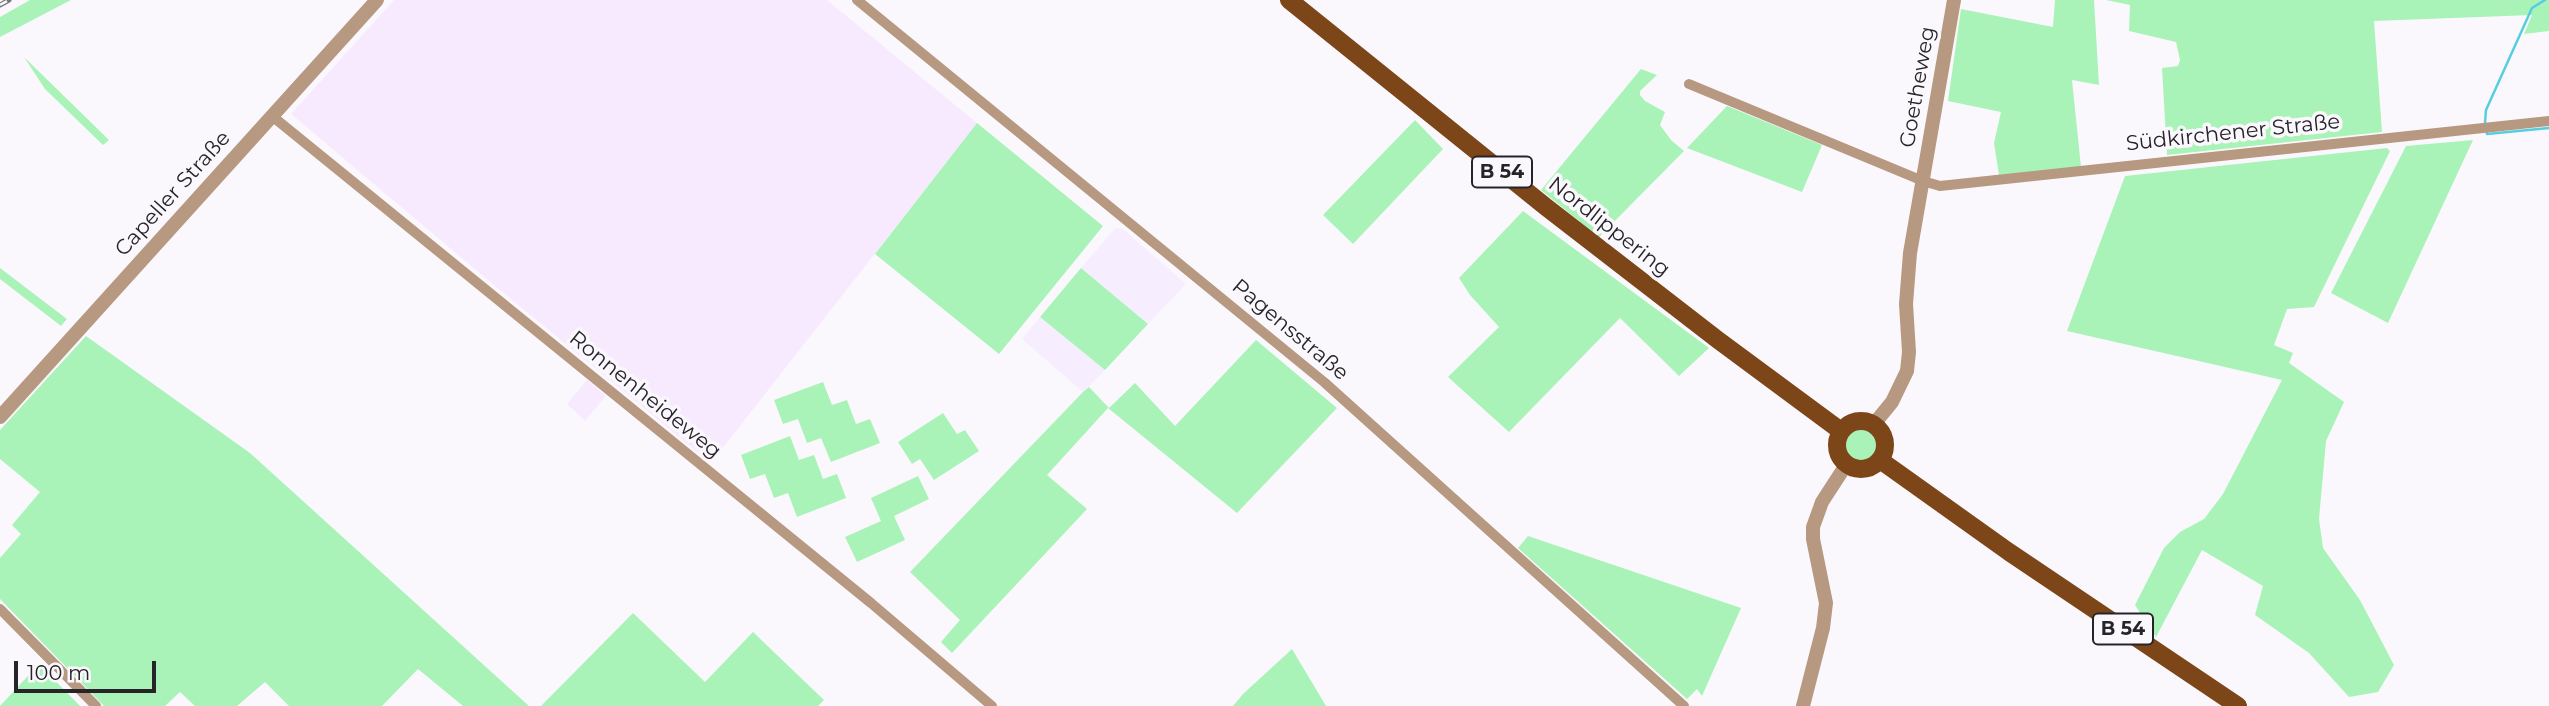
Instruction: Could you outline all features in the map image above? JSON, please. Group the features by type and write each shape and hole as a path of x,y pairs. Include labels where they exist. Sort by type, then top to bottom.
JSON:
{"main road":[{"name":"Nordlippering","path":"1289,0 1546,207 1718,340 1841,430"},
{"path":"1858,421 1874,424 1880,430 1885,445 1880,460 1860,470 1846,464 1837,451 1836,443 1841,430 1858,421"},
{"name":"B 54","path":"1880,460 2009,552 2238,706"}],"street":[{"name":"Capeller Straße","path":"0,417 377,0"},
{"name":"Pagensstraße","path":"857,0 1324,382 1684,706"},
{"name":"Goetheweg","path":"1923,181 1954,0"},
{"name":"Südkirchener Straße","path":"1689,84 1940,186 2549,121"},
{"name":"Ronnenheideweg","path":"272,116 860,594 992,706"},
{"path":"1874,424 1892,402 1907,371 1909,352 1906,304 1910,253 1923,181"},
{"path":"1803,706 1823,628 1826,603 1813,527 1822,502 1846,464"},
{"path":"0,609 96,706"}],"shaded area":[{"path":"394,0 827,0 977,123 711,463 291,114"},
{"path":"1115,228 1123,229 1186,284 1148,324 1081,268"},
{"path":"1040,317 1105,370 1083,392 1022,339"},
{"path":"587,380 606,396 585,421 567,404"}],"green space":[{"path":"30,0 71,0 0,37 0,17"},
{"path":"2055,0 2094,0 2099,85 2072,80 2081,167 1999,175 1994,143 2001,112 1948,101 1961,9 2053,27"},
{"path":"2106,0 2549,0 2549,31 2524,34 2532,15 2374,21 2382,132 2167,155 2162,68 2178,66 2180,60 2176,42 2129,31 2130,5"},
{"path":"24,57 109,140 103,145 45,89"},
{"path":"1641,69 1657,75 1640,91 1640,95 1645,101 1665,112 1660,125 1684,151 1599,237 1541,190"},
{"path":"1727,106 1822,145 1802,192 1687,148"},
{"path":"1415,120 1443,149 1353,244 1323,215"},
{"path":"977,123 1103,226 999,354 875,254"},
{"path":"2473,140 2388,323 2331,293 2406,146"},
{"path":"2387,148 2390,151 2314,307 2287,309 2274,345 2293,353 2289,363 2344,402 2326,441 2319,519 2323,548 2360,600 2394,665 2378,692 2349,697 2309,653 2255,615 2263,586 2202,550 2156,637 2135,605 2164,548 2180,532 2204,519 2223,494 2282,380 2067,331 2125,176"},
{"path":"1523,211 1709,348 1679,376 1620,318 1509,432 1448,377 1499,327 1470,295 1459,278"},
{"path":"0,268 67,319 61,326 0,279"},
{"path":"1081,268 1148,324 1105,370 1040,317"},
{"path":"86,336 250,453 529,706 463,706 418,669 382,706 289,706 265,682 237,706 195,706 180,692 165,706 104,706 0,599 0,558 21,534 12,525 40,492 0,459 0,430"},
{"path":"1256,340 1337,408 1237,513 1108,408 1047,475 1087,509 952,653 941,642 960,620 910,572 1083,392 1089,387 1109,408 1135,383 1175,426"},
{"path":"823,382 832,405 847,400 856,424 870,419 880,443 831,462 821,438 807,443 798,419 783,424 774,400"},
{"path":"943,413 957,434 965,430 979,451 934,480 920,459 912,464 898,442"},
{"path":"1861,427 1874,432 1879,445 1874,458 1861,463 1848,458 1843,445 1848,432"},
{"path":"790,436 799,460 814,455 823,479 837,474 846,498 797,517 788,493 774,498 765,474 750,479 741,455"},
{"path":"918,476 929,499 894,516 905,540 857,562 845,537 881,521 871,498"},
{"path":"1528,536 1741,608 1702,696 1697,689 1687,699 1518,548"},
{"path":"633,613 705,682 753,632 824,700 818,706 541,706"},
{"path":"1292,649 1326,706 1233,706 1243,694"},
{"path":"39,664 80,706 0,706"}],"waterway":[{"path":"2485,123 2486,110 2532,8 2545,0"},
{"path":"2486,130 2487,134 2549,128"}],"railway":[{"path":"0,5 9,0"}]}
